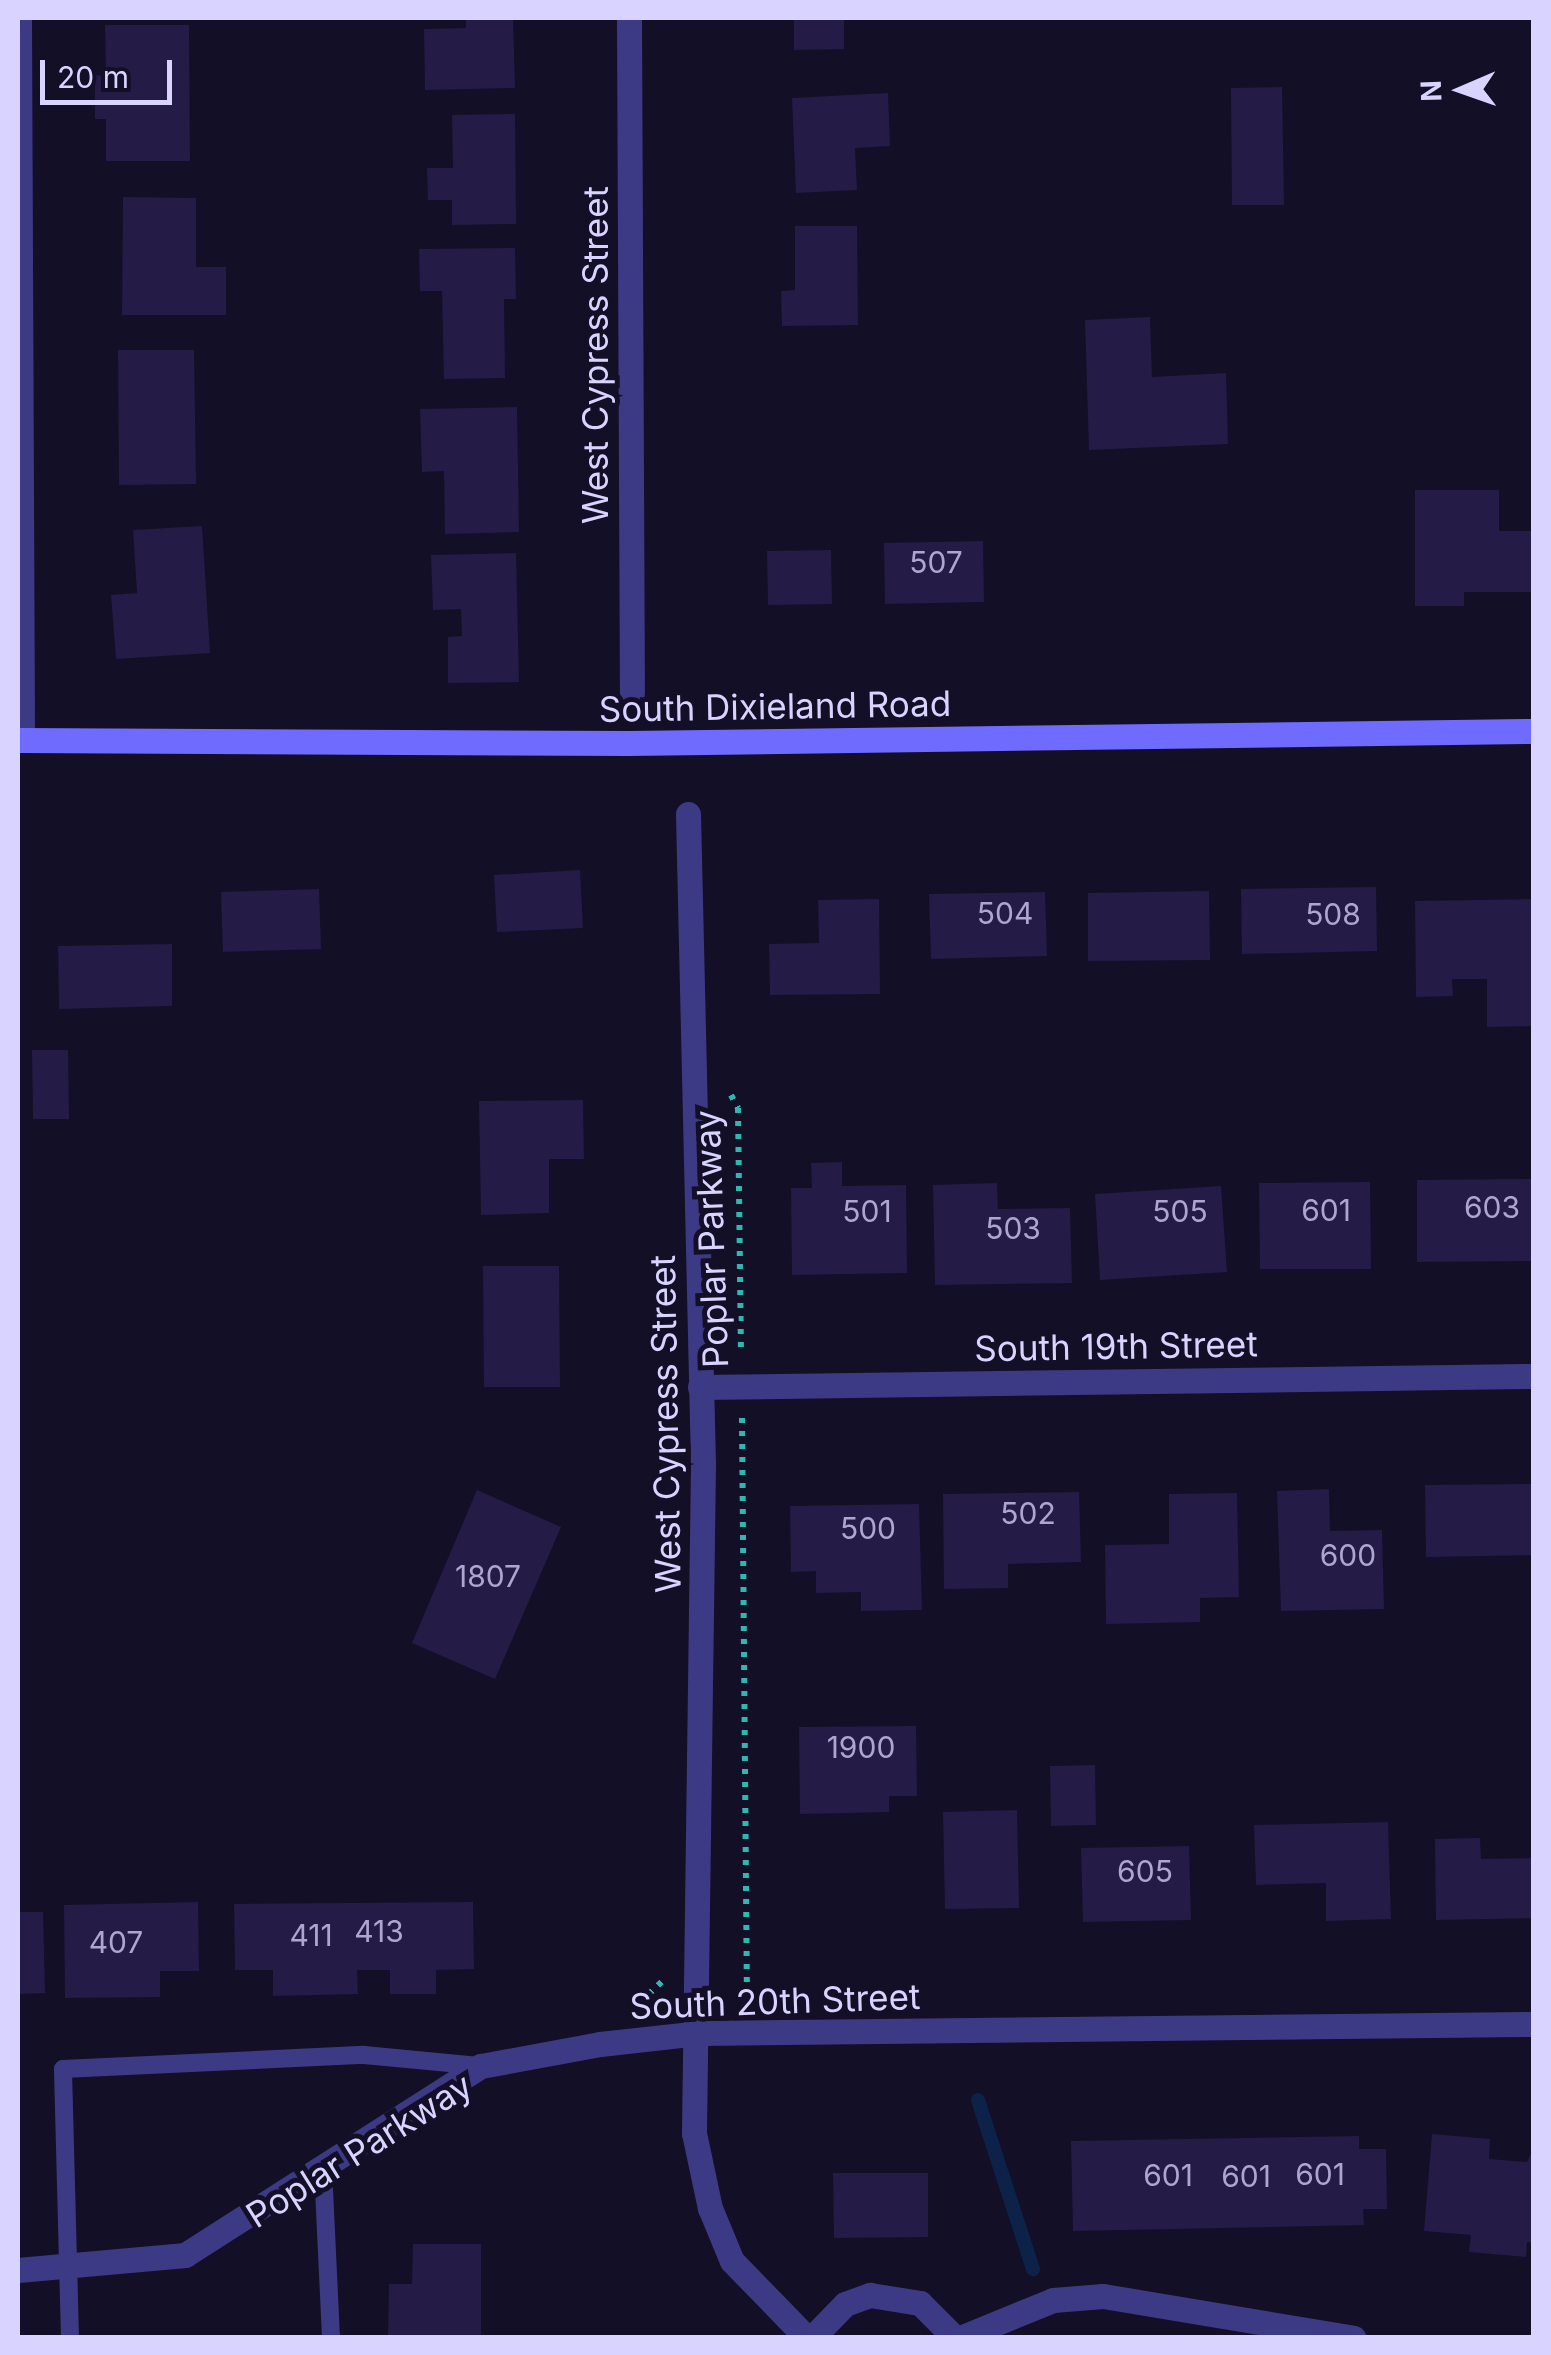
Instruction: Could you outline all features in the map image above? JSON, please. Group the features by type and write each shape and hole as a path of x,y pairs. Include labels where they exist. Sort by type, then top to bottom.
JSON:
{"main road":[{"name":"South Dixieland Road","path":"20,740 628,743 1534,732"}],"street":[{"path":"18,18 20,740"},
{"name":"West Cypress Street","path":"629,18 632,693"},
{"name":"West Cypress Street","path":"688,814 700,1387 700,2033 694,2133 710,2208 732,2261 810,2338"},
{"name":"South 19th Street","path":"700,1387 1534,1376"},
{"name":"South 20th Street","path":"18,2270 67,2269 185,2254 481,2066 700,2033 1534,2024"},
{"path":"810,2338 845,2304 882,2296 920,2303 957,2338 1053,2300 1102,2296 1354,2338"}],"lane":[{"path":"70,2338 63,2070 364,2055 481,2066"},
{"path":"323,2168 331,2338"}],"path":[{"name":"Poplar Parkway","path":"721,1076 738,1108 741,1368"},
{"name":"Poplar Parkway","path":"742,1408 747,2013"},
{"path":"635,2006 669,1975"}],"building":[{"path":"466,18 513,18 515,88 425,90 424,29 466,28"},
{"path":"794,18 844,18 844,49 794,50"},
{"path":"105,25 189,25 190,161 106,161 106,119 95,119 95,75 106,76"},
{"path":"1282,87 1284,205 1232,205 1231,88"},
{"path":"888,93 890,146 855,148 857,190 796,193 792,98"},
{"path":"515,114 516,224 452,225 452,200 428,200 427,168 453,168 452,115"},
{"path":"123,197 196,198 196,267 226,267 226,315 122,315"},
{"path":"795,226 857,226 858,325 782,326 781,291 795,290"},
{"path":"515,248 516,299 504,299 505,378 444,379 442,291 420,291 419,249"},
{"path":"1150,317 1152,377 1226,373 1228,444 1089,450 1085,320"},
{"path":"118,350 194,350 196,484 119,485"},
{"path":"517,407 519,532 445,534 444,471 422,472 420,409"},
{"path":"1415,490 1499,490 1499,531 1534,531 1534,592 1464,592 1464,606 1415,606"},
{"path":"202,526 210,653 116,659 111,595 137,593 133,530"},
{"path":"983,541 984,602 885,604 884,543"},
{"path":"831,550 832,604 768,605 767,551"},
{"path":"516,553 519,682 448,683 448,637 462,636 461,609 433,610 431,555"},
{"path":"580,870 583,928 497,932 494,875"},
{"path":"1376,887 1377,951 1242,954 1241,889"},
{"path":"319,889 321,949 223,952 221,892"},
{"path":"1209,891 1210,960 1088,961 1088,893"},
{"path":"1045,892 1047,956 931,959 929,894"},
{"path":"879,899 880,994 770,995 769,944 819,943 818,900"},
{"path":"1534,899 1534,1026 1487,1027 1487,979 1452,979 1453,996 1416,997 1415,901"},
{"path":"172,944 172,1006 59,1009 58,946"},
{"path":"32,1050 68,1050 69,1119 33,1119"},
{"path":"583,1100 584,1159 549,1159 549,1213 481,1215 479,1101"},
{"path":"842,1162 842,1186 906,1185 907,1273 792,1275 791,1188 812,1188 811,1163"},
{"path":"1532,1179 1532,1261 1417,1262 1417,1180"},
{"path":"1370,1182 1371,1269 1260,1269 1259,1183"},
{"path":"997,1183 998,1209 1070,1208 1072,1283 935,1285 933,1185"},
{"path":"1221,1186 1227,1272 1100,1280 1095,1194"},
{"path":"483,1266 559,1266 560,1387 484,1387"},
{"path":"1534,1484 1534,1555 1426,1557 1425,1485"},
{"path":"1329,1489 1330,1531 1382,1530 1384,1609 1281,1611 1277,1491"},
{"path":"477,1490 561,1527 495,1679 412,1643"},
{"path":"1079,1492 1081,1562 1008,1564 1008,1588 944,1589 943,1494"},
{"path":"1237,1493 1239,1597 1200,1598 1200,1622 1106,1624 1105,1545 1169,1544 1169,1494"},
{"path":"919,1504 922,1610 861,1611 861,1592 816,1593 816,1571 791,1572 790,1506"},
{"path":"916,1726 917,1796 889,1796 889,1812 800,1814 799,1727"},
{"path":"1095,1765 1096,1825 1051,1826 1050,1766"},
{"path":"1017,1810 1019,1908 945,1909 943,1812"},
{"path":"1388,1822 1391,1919 1326,1921 1326,1883 1256,1885 1254,1825"},
{"path":"1480,1838 1481,1859 1534,1858 1534,1918 1436,1920 1435,1839"},
{"path":"1189,1846 1191,1920 1083,1922 1081,1848"},
{"path":"198,1902 199,1971 160,1971 160,1997 65,1998 64,1905"},
{"path":"473,1902 474,1969 436,1970 436,1994 390,1994 390,1970 357,1970 358,1994 273,1996 273,1970 235,1970 234,1904"},
{"path":"18,1912 43,1912 45,1993 18,1994"},
{"path":"1432,2134 1490,2139 1489,2159 1527,2162 1534,2147 1534,2243 1527,2242 1526,2257 1469,2252 1471,2235 1424,2231"},
{"path":"1359,2136 1359,2149 1386,2149 1387,2209 1363,2209 1364,2225 1073,2231 1071,2141"},
{"path":"833,2173 928,2173 928,2237 834,2238"},
{"path":"413,2244 481,2244 481,2338 388,2338 389,2284 412,2284"}],"waterway":[{"path":"978,2100 1033,2269"}]}
